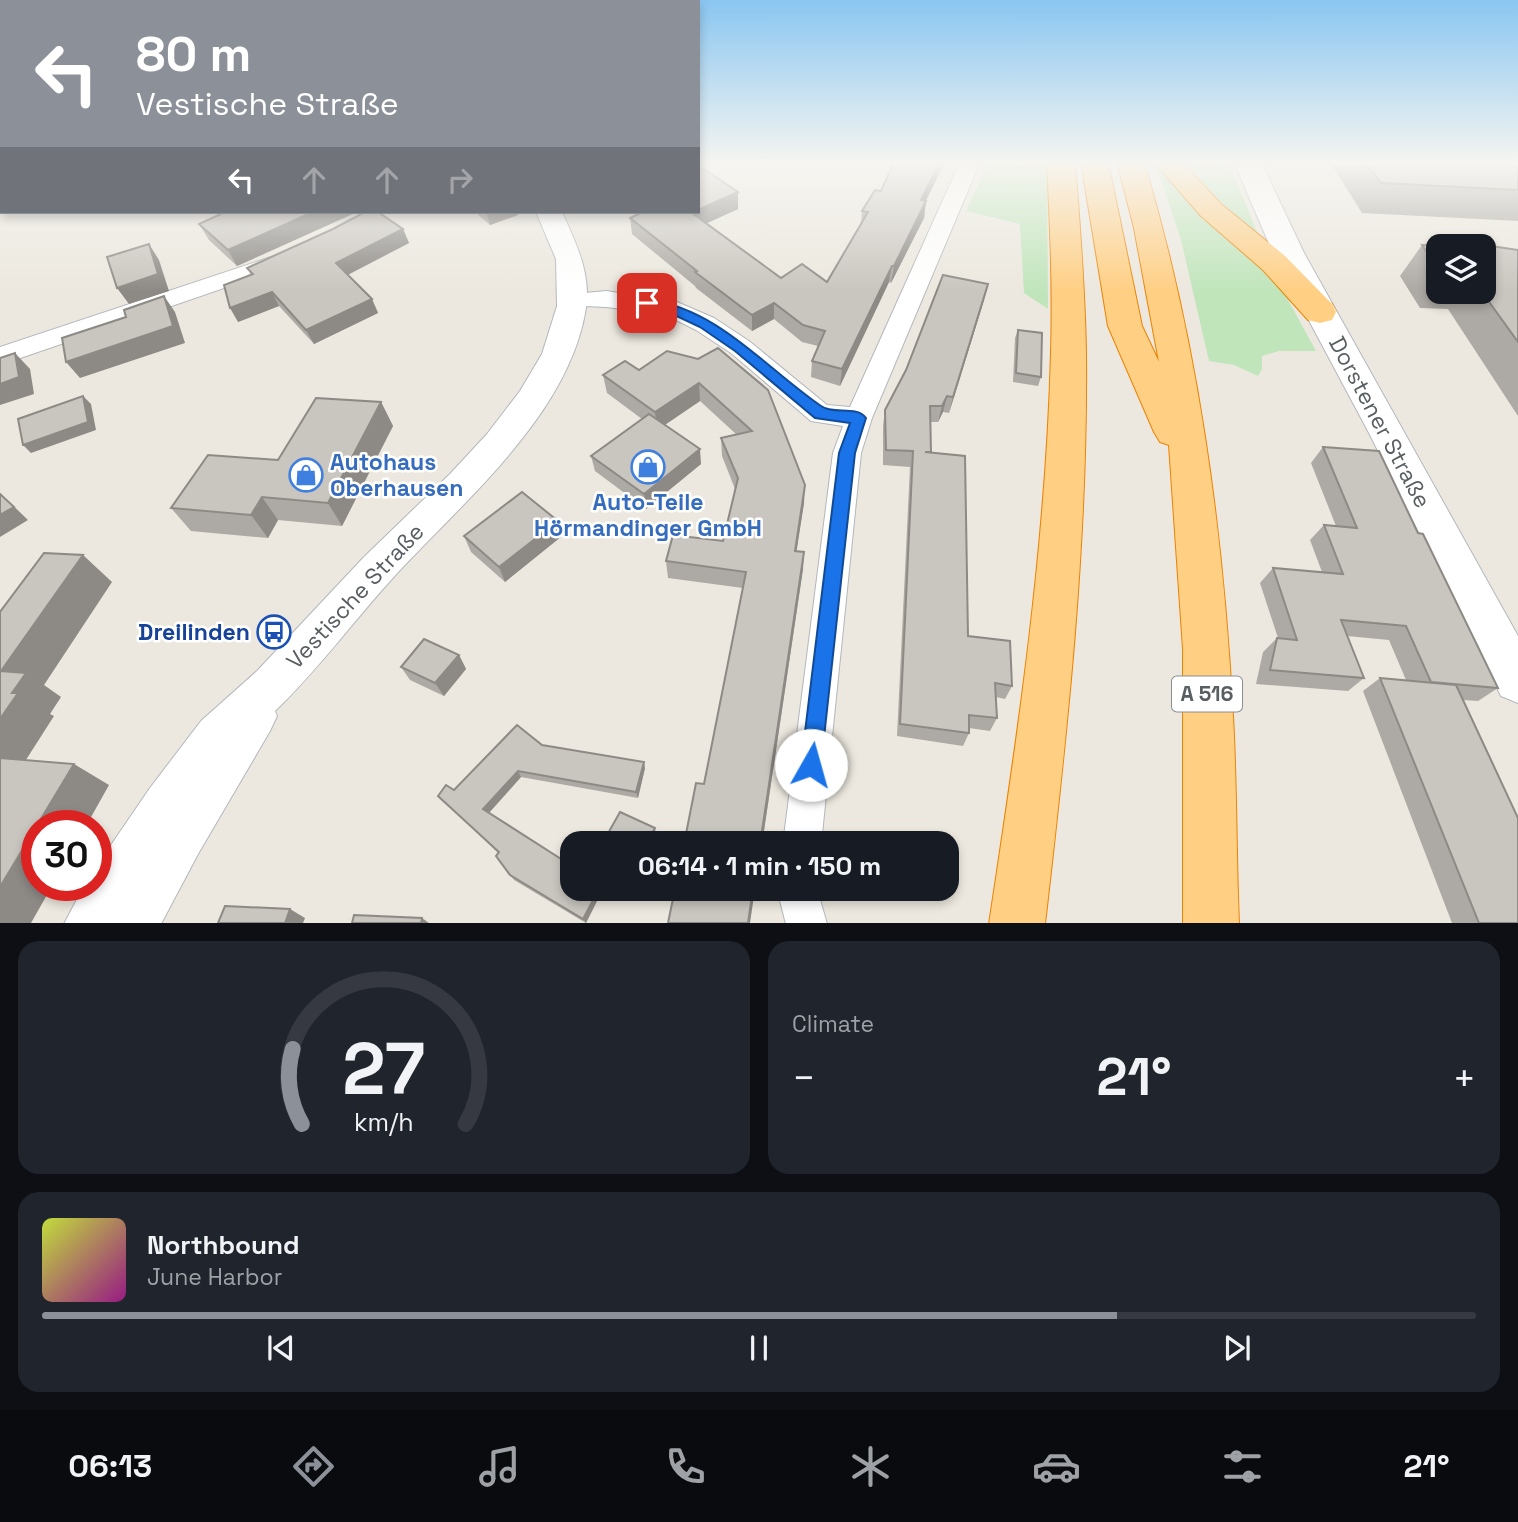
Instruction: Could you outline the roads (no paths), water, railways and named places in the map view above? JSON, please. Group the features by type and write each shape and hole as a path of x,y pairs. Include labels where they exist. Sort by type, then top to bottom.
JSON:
{"highway":[{"path":"1017,923 1054,611 1066,432 1069,379 1063,205"},
{"path":"1102,205 1125,326 1189,466"},
{"name":"A 516","path":"1141,205 1161,283 1189,466 1209,714 1211,923"},
{"path":"1206,205 1274,263 1321,312"}],"main road":[{"name":"Dorstener Straße","path":"1266,205 1518,681"}],"street":[{"path":"803,831 847,453 859,418 951,205"},
{"name":"Vestische Straße","path":"89,923 146,832 219,733 272,685 509,432 551,367 564,337 571,299 570,268 566,249 550,214"},
{"path":"0,356 218,284 305,251"},
{"path":"571,299 606,299 669,307 705,324 740,347 820,414 859,418"},
{"name":"Vestische Straße","path":"133,923 181,837 239,746 272,685"},
{"path":"801,901 807,923"}],"place":[{"name":"Auto-Teile Hörmandinger GmbH","path":"648,467"},
{"name":"Autohaus Oberhausen","path":"306,475"},
{"name":"Dreilinden","path":"274,632"}]}
